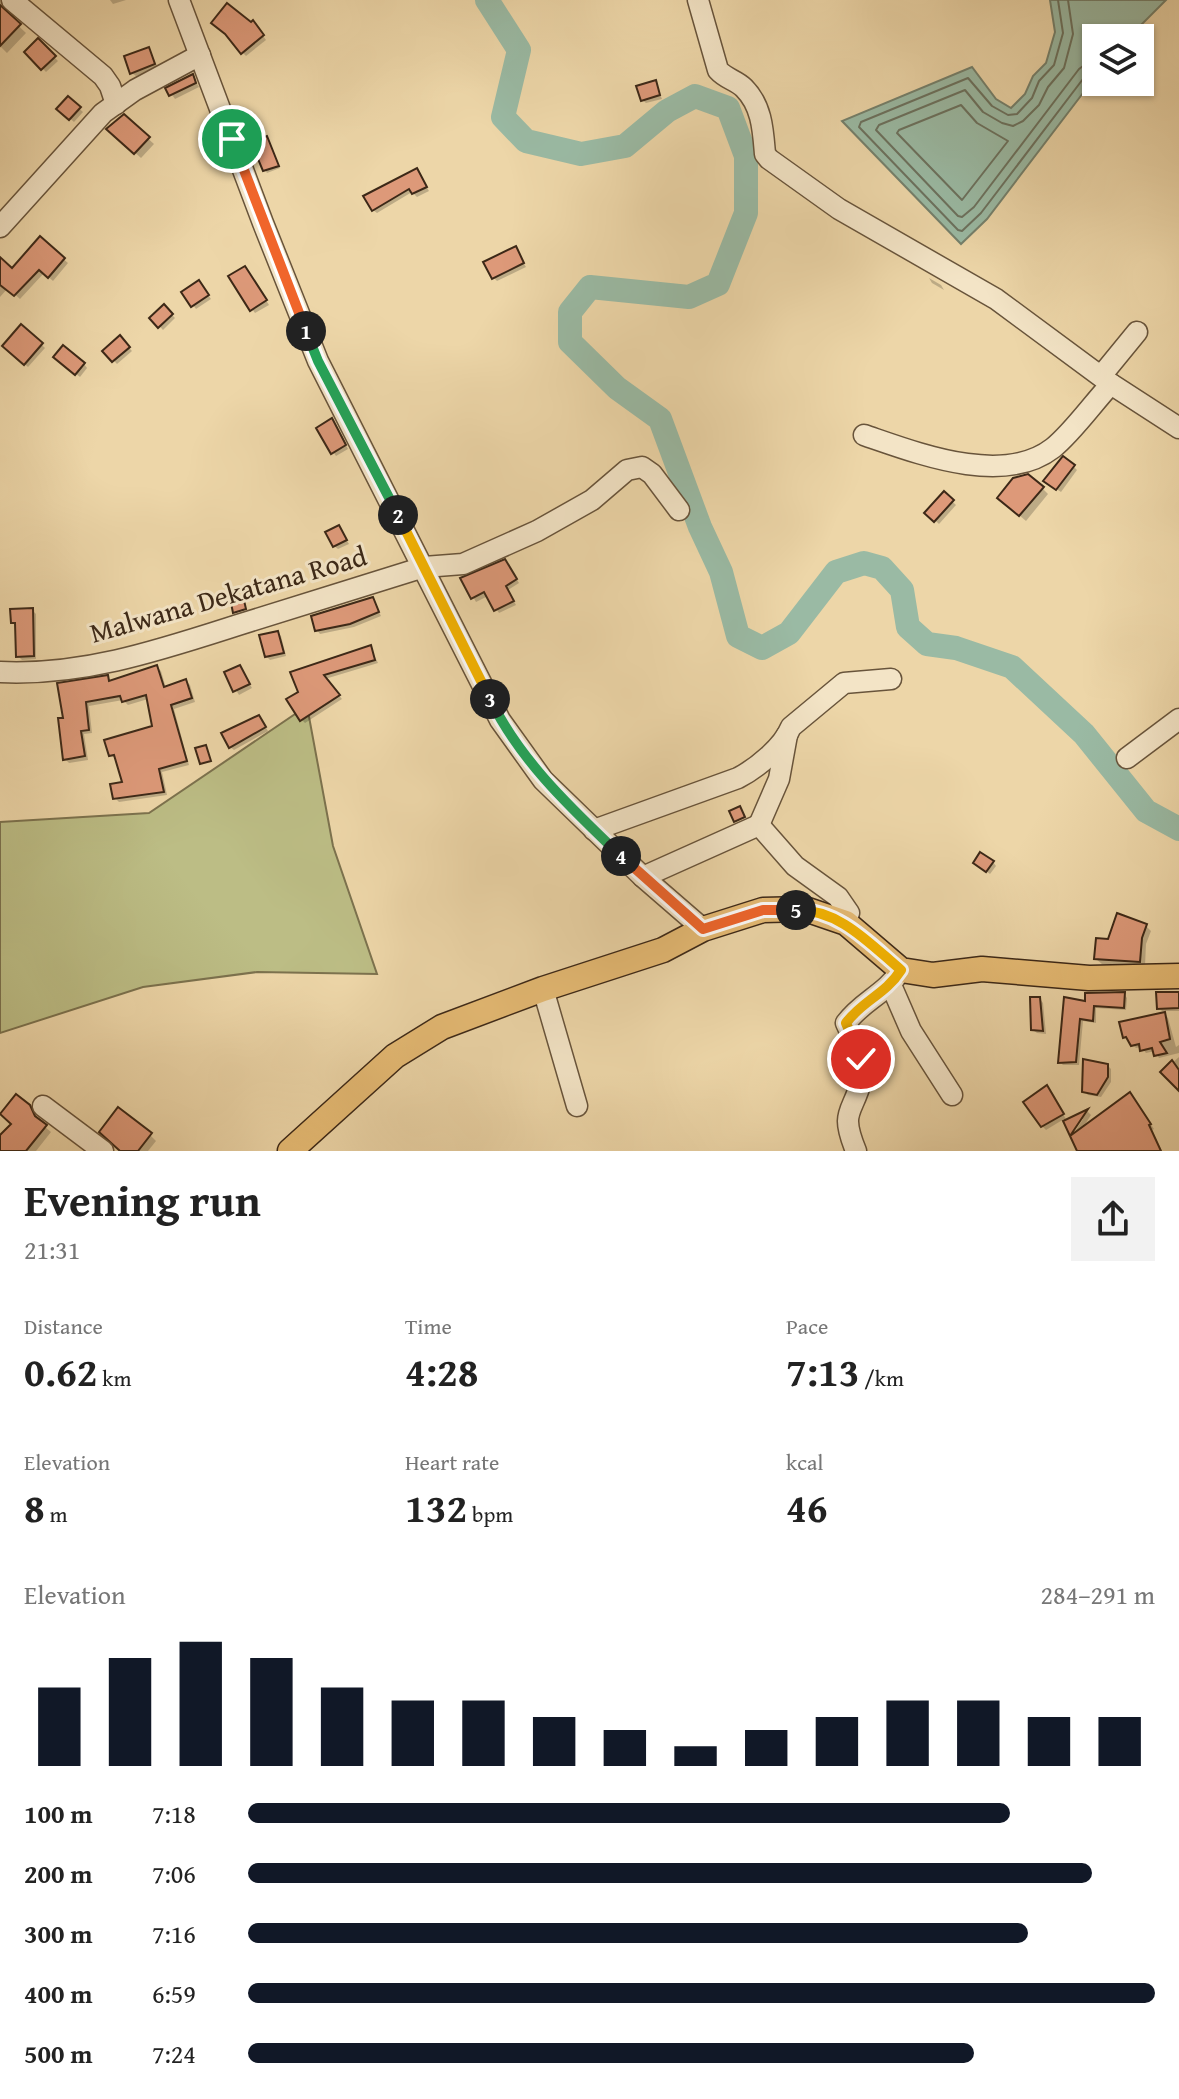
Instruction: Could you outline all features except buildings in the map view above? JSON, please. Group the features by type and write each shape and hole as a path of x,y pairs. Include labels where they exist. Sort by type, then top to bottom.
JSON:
{"main road":[{"path":"290,1151 395,1056 442,1027 543,989 663,950 703,929 763,910 805,909 846,923 896,978 982,969 1089,978 1179,973"}],"street":[{"path":"12,0 103,76 116,104"},
{"path":"179,0 318,361 500,720 543,780 643,877 703,929"},
{"path":"698,0 718,70 725,78 742,85 756,103 765,154 769,159 839,209 996,299 1106,380 1179,428"},
{"path":"0,227 103,113 135,90 200,55"},
{"path":"864,435 924,455 980,466 1027,461 1053,448 1106,380 1137,332"},
{"name":"Malwana Dekatana Road","path":"0,672 71,669 137,657 424,567 463,564 537,531 592,500 627,470 642,467 652,474 679,510"},
{"path":"643,877 759,825 779,779 791,727 844,683 891,679"},
{"path":"1127,758 1179,719"},
{"path":"594,830 738,778 752,771 787,735"},
{"path":"759,825 795,866 838,897 849,913 846,923"},
{"path":"856,1151 847,1129 847,1112 863,1077 861,1059 846,1023 896,978 911,1031 952,1095"},
{"path":"543,989 577,1106"},
{"path":"43,1106 103,1151"}],"green space":[{"path":"307,706 333,846 377,974 257,972 143,987 0,1033 0,822 149,813"}],"water":[{"path":"1050,0 1166,0 1142,24 1082,24 1082,94 987,219 961,244 842,121 972,67 996,99 1011,108 1025,94 1033,76 1046,63 1055,32"}],"waterway":[{"path":"487,0 519,50 503,117 526,141 581,154 625,146 667,111 695,96 728,108 746,156 746,213 718,284 689,297 590,287 570,312 570,342 617,388 660,419 700,527 721,572 738,636 762,648 789,633 836,572 864,563 882,568 902,590 908,627 927,644 956,648 1012,667 1084,734 1146,811 1179,829"}],"route":[{"path":"232,139 318,361 500,720 543,780 643,877 703,929 763,910 805,909 846,923 901,970 891,985 846,1023 861,1059"}]}
